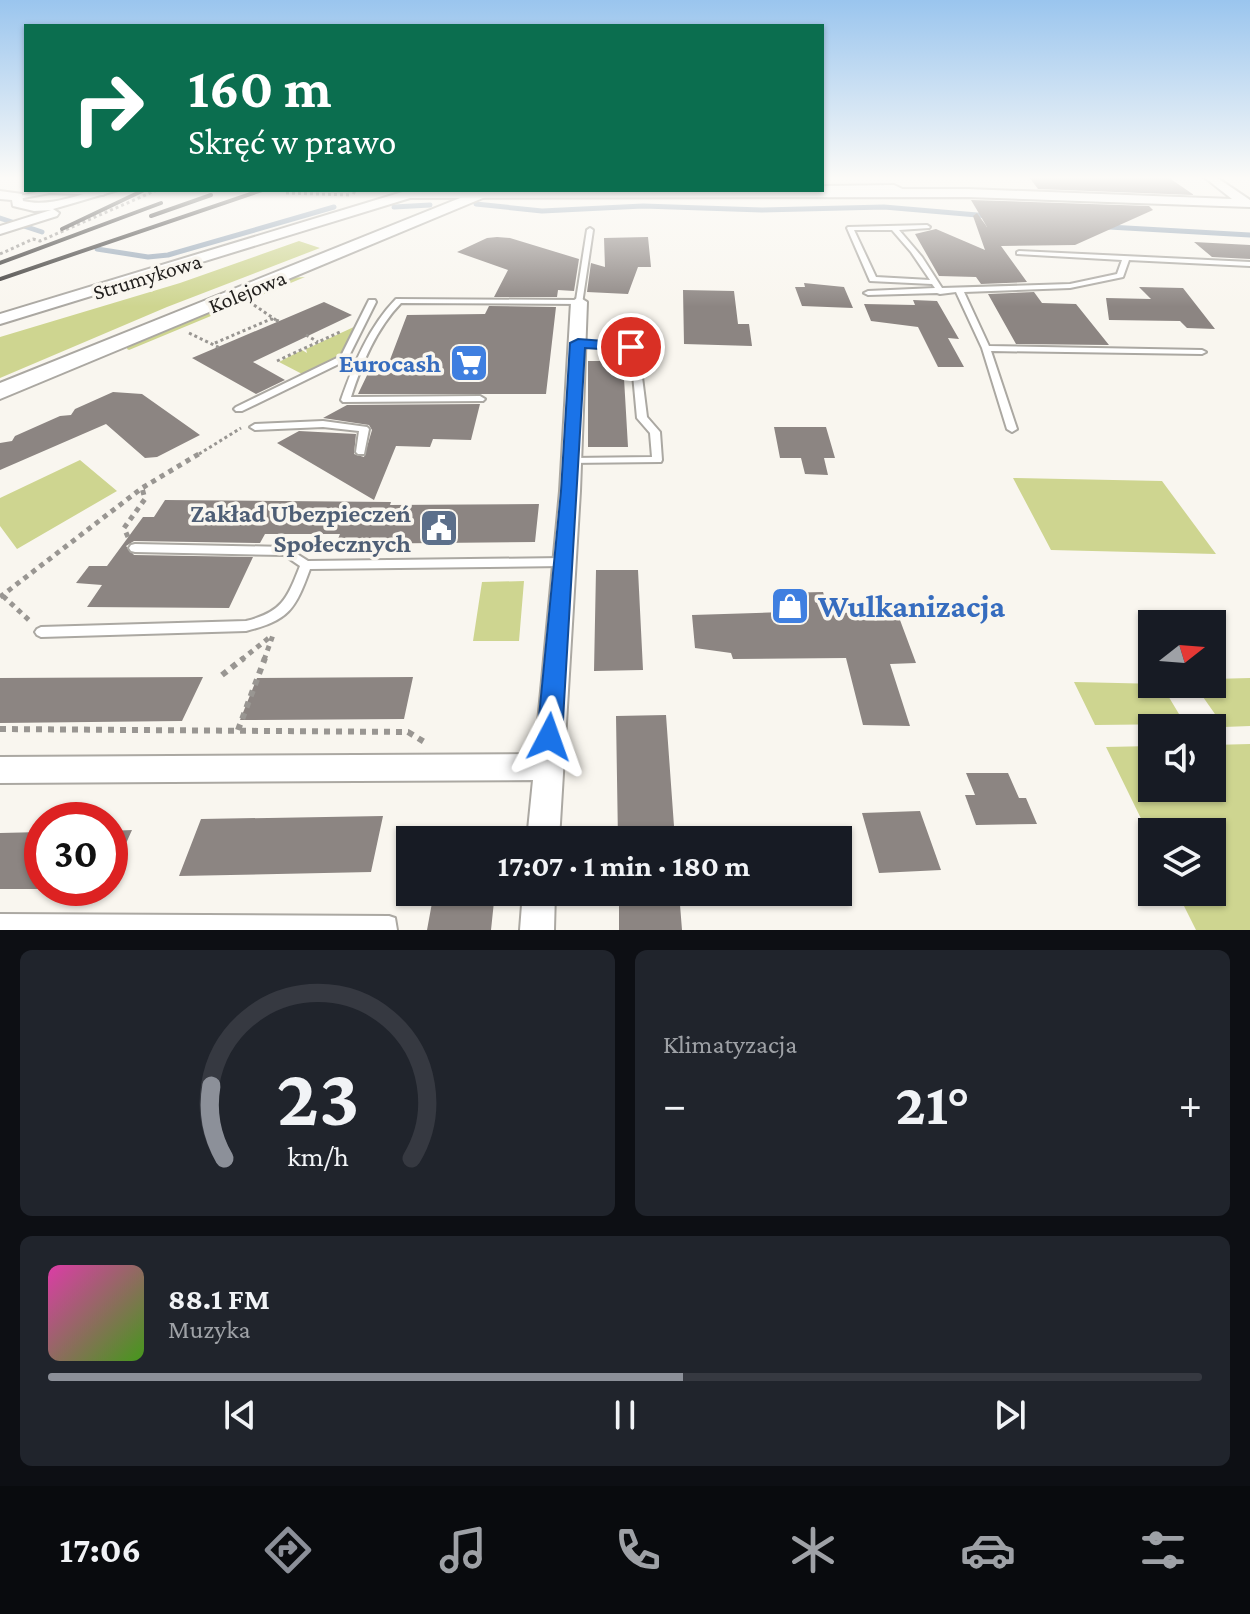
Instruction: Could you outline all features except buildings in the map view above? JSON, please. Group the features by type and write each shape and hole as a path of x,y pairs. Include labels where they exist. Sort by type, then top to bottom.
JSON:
{"street":[{"path":"3,230 31,220"},
{"name":"Strumykowa","path":"0,319 223,253 320,220"},
{"name":"Kolejowa","path":"0,392 419,220"},
{"path":"544,826 572,461 579,302"},
{"path":"0,770 547,767"},
{"path":"537,930 538,906"}],"lane":[{"path":"927,227 850,228 873,279 935,282"},
{"path":"894,228 940,292"},
{"path":"480,399 346,400 360,362 389,310 399,301 579,302 582,245 590,230"},
{"path":"1019,253 1250,264"},
{"path":"868,293 1070,286 1120,275 1126,259"},
{"path":"960,292 986,348 1012,429"},
{"path":"239,409 344,358 372,302"},
{"path":"572,461 657,460 655,432 642,418 631,347 578,343"},
{"path":"986,348 1202,352"},
{"path":"253,426 323,424 364,429 361,452"},
{"path":"135,548 286,551 306,565 563,562"},
{"path":"41,632 246,626 271,621 289,608 306,565"},
{"path":"0,922 389,924 389,930"}],"path":[{"path":"0,254 87,220"},
{"path":"192,335 219,347 215,343 271,319 278,321 258,307"},
{"path":"277,361 361,323"},
{"path":"237,326 244,330"},
{"path":"306,335 318,342"},
{"path":"302,349 309,352"},
{"path":"41,632 2,596 142,488 219,439 253,426"},
{"path":"135,548 124,528 145,499 142,488"},
{"path":"222,675 273,635 282,624"},
{"path":"238,731 273,635"},
{"path":"0,729 408,732 434,748"}],"green space":[{"path":"299,241 320,248 167,307 0,378 0,337 180,283"},
{"path":"305,277 127,349 128,345 289,278"},
{"path":"356,326 340,357 304,375 279,362 302,350 307,353 306,349"},
{"path":"80,460 117,491 17,549 0,526 0,498"},
{"path":"1013,478 1162,481 1216,554 1051,550"},
{"path":"524,581 519,641 473,641 482,582"},
{"path":"1250,678 1250,726 1226,727 1226,714 1215,714 1204,698 1226,698 1226,679"},
{"path":"1074,682 1138,683 1138,698 1169,698 1179,714 1138,714 1138,725 1095,725"},
{"path":"1250,744 1250,930 1196,930 1184,906 1226,906 1226,818 1141,818 1106,747 1138,746 1138,802 1226,802 1226,745"}],"waterway":[{"path":"7,220 42,232"},
{"path":"97,249 148,257 168,255 288,220"},
{"path":"1109,227 1250,235"}],"railway":[{"path":"62,229 80,220"},
{"path":"0,263 114,220"},
{"path":"0,279 173,220"}],"place":[{"name":"Eurocash","path":"469,363"},
{"name":"Zakład Ubezpieczeń Społecznych","path":"439,528"},
{"name":"Wulkanizacja","path":"790,606"}],"route":[{"path":"549,737 570,491 578,343 631,347"}]}
